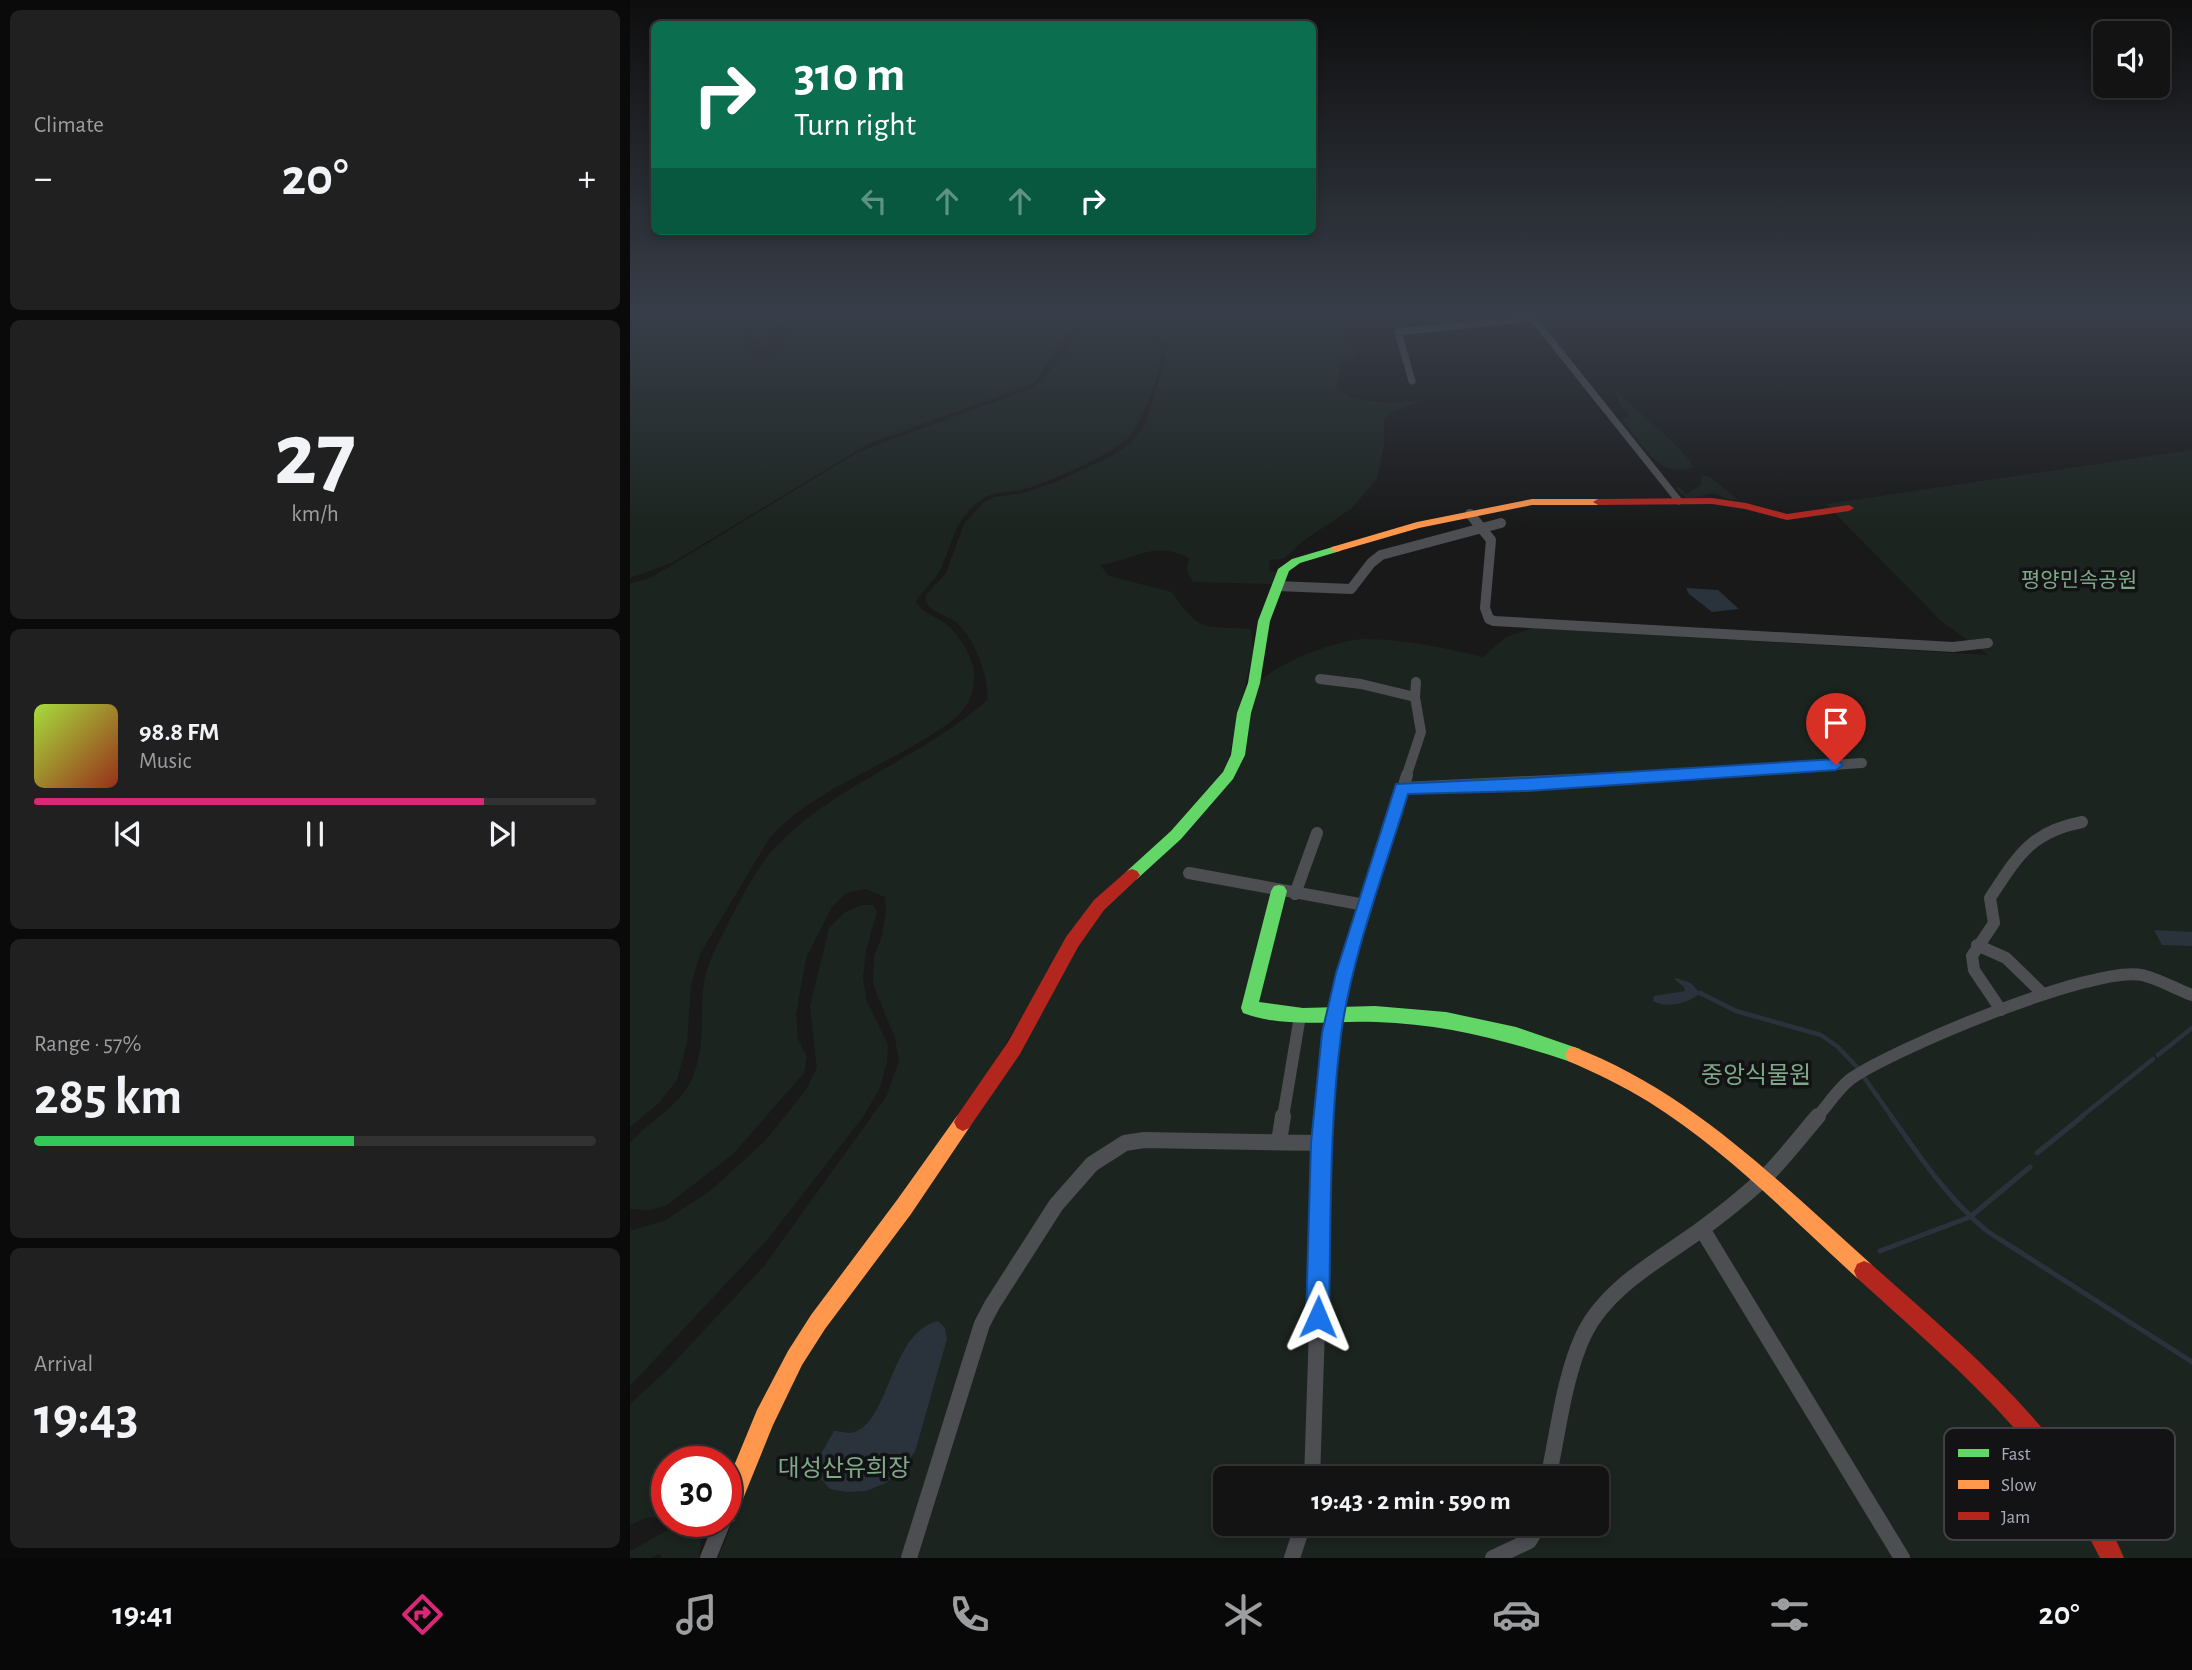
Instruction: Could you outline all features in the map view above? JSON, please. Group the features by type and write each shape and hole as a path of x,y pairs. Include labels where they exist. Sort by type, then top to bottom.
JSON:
{"street":[{"path":"1586,385 1679,501"},
{"path":"742,1474 765,1418 795,1358 818,1322 989,1086 1014,1048 1079,932 1099,905 1201,809 1232,768 1238,755 1244,713 1254,682 1260,633 1284,569 1296,561 1417,525 1532,502 1732,503 1787,517 1849,508"},
{"path":"1470,514 1491,540 1485,608 1489,619 1494,621 1536,621 1953,647 1988,643"},
{"path":"1276,586 1351,589 1366,566 1381,555 1501,523"},
{"path":"1320,679 1372,686 1415,697"},
{"path":"1313,1466 1321,1143 1335,1016 1365,905 1421,732 1415,697 1416,682"},
{"path":"1402,788 1572,782 1862,763"},
{"path":"2001,1010 1974,970 1972,956 1994,923 1990,898 2022,849 2050,828 2082,822"},
{"path":"1295,894 1317,833"},
{"path":"1189,873 1365,905"},
{"path":"1279,891 1249,1009 1300,1016 1350,1014 1429,1020 1492,1029 1538,1042 1618,1073 1654,1093 1763,1179 1961,1361 2026,1428"},
{"path":"1977,945 1991,948 2003,956 2021,970 2043,994"},
{"path":"1551,1466 1566,1389 1585,1332 1608,1301 1763,1179 1850,1079 1882,1061 2001,1010 2088,980 2131,974 2157,979 2192,995"},
{"path":"1279,1142 1300,1016"},
{"path":"909,1558 982,1324 1056,1205 1092,1164 1125,1143 1144,1140 1321,1143"},
{"path":"1702,1229 1902,1558"},
{"path":"1292,1558 1299,1536"},
{"path":"1493,1558 1529,1541 1532,1536"},
{"path":"708,1558 717,1537"},
{"path":"2103,1540 2112,1558"}],"green space":[{"path":"630,385 1030,385 868,444 672,563 630,578"},
{"path":"1037,385 1154,385 1140,420 1128,438 1120,444 1094,460 1032,487 986,497 965,515 938,573 916,602 926,612 950,627 968,653 974,674 970,699 954,719 938,731 821,796 785,823 769,839 700,954 691,985 687,1043 677,1080 659,1103 630,1127 630,584 652,577 858,452"},
{"path":"1157,385 1337,385 1336,388 1355,398 1389,402 1422,401 1392,412 1384,419 1384,446 1377,479 1351,509 1303,541 1284,559 1270,560 1269,571 1277,572 1272,584 1193,582 1187,571 1189,558 1165,551 1145,552 1100,565 1109,576 1172,592 1197,622 1213,627 1251,629 1253,651 1229,758 1219,780 1186,818 1118,881 1034,996 961,1119 742,1451 742,1446 651,1446 651,1517 630,1525 630,1404 665,1372 765,1265 887,1095 899,1061 895,1038 873,984 874,956 882,936 885,897 865,889 846,893 832,907 806,958 796,1015 798,1039 807,1057 804,1073 733,1154 667,1205 651,1210 630,1209 630,1143 678,1100 690,1083 699,1054 704,987 709,963 750,882 777,846 803,822 832,801 960,722 988,699 983,669 969,638 957,623 929,605 925,596 946,573 964,524 984,502 1053,483 1114,455 1132,442 1146,423"},
{"path":"1615,390 1678,447 1694,466 1682,470 1671,469 1652,457 1622,419 1630,416 1620,405"},
{"name":"중앙식물원","path":"2192,450 2192,1558 718,1558 726,1537 742,1537 742,1498 806,1350 1092,921 1223,786 1256,686 1275,670 1323,648 1364,639 1409,642 1483,657 1506,637 1533,628 1988,655 1941,621 1826,504"},
{"path":"1701,475 1710,477 1737,499 1732,500 1712,493 1688,499 1675,488 1680,487 1686,494 1701,485"},
{"path":"862,905 873,905 877,912 866,951 863,977 866,999 888,1045 887,1062 880,1088 863,1117 767,1240 630,1386 630,1228 633,1230 664,1221 710,1191 765,1141 806,1090 817,1068 810,1007 829,928 844,913"},
{"path":"655,1537 696,1537 701,1541 699,1558 662,1558 660,1554 651,1558 630,1558 630,1551"}],"shaded area":[{"path":"1686,588 1718,590 1739,609 1712,612 1689,594"},
{"path":"2154,930 2192,932 2192,946 2162,945"},
{"path":"1674,979 1691,983 1700,993 1678,1004 1664,1005 1653,1001 1654,996 1685,991"},
{"path":"938,1321 945,1328 947,1339 915,1452 886,1483 866,1491 846,1492 830,1489 816,1473 818,1459 834,1431 850,1433 863,1427 874,1415 909,1343 922,1329"}],"waterway":[{"path":"1700,993 1736,1011 1821,1035 1838,1047 1857,1067"},
{"path":"2158,1055 2192,1028"},
{"path":"2081,1117 2153,1059"},
{"path":"1863,1076 1892,1117"},
{"path":"1891,1116 1924,1162 1971,1216"},
{"path":"2037,1153 2083,1116"},
{"path":"1971,1216 2030,1167"},
{"path":"1880,1251 1971,1216"},
{"path":"1971,1216 1987,1231 2192,1362"}],"traffic: fast":[{"path":"1132,875 1176,835 1228,775 1238,755 1244,713 1254,683 1264,621 1284,569 1296,561 1336,549"},
{"path":"1279,891 1249,1008 1303,1016 1375,1014 1446,1020 1516,1035 1574,1055"}],"traffic: slow":[{"path":"1336,549 1417,525 1532,502 1598,502"},
{"path":"1574,1055 1617,1074 1693,1122 1762,1179 1864,1271"},
{"path":"742,1474 765,1418 795,1358 818,1322 904,1207 963,1122"}],"traffic: jam":[{"path":"1598,502 1712,501 1746,506 1787,517 1849,508"},
{"path":"963,1122 1014,1048 1072,942 1099,905 1132,875"},
{"path":"1864,1271 1966,1364 2028,1428"},
{"path":"2103,1540 2112,1558"}],"route":[{"path":"1318,1317 1321,1143 1332,1033 1345,973 1402,788 1528,785 1836,765"}],"park label":[{"name":"평양민속공원","path":"2079,580"},
{"name":"대성산유희장","path":"844,1468"}]}
